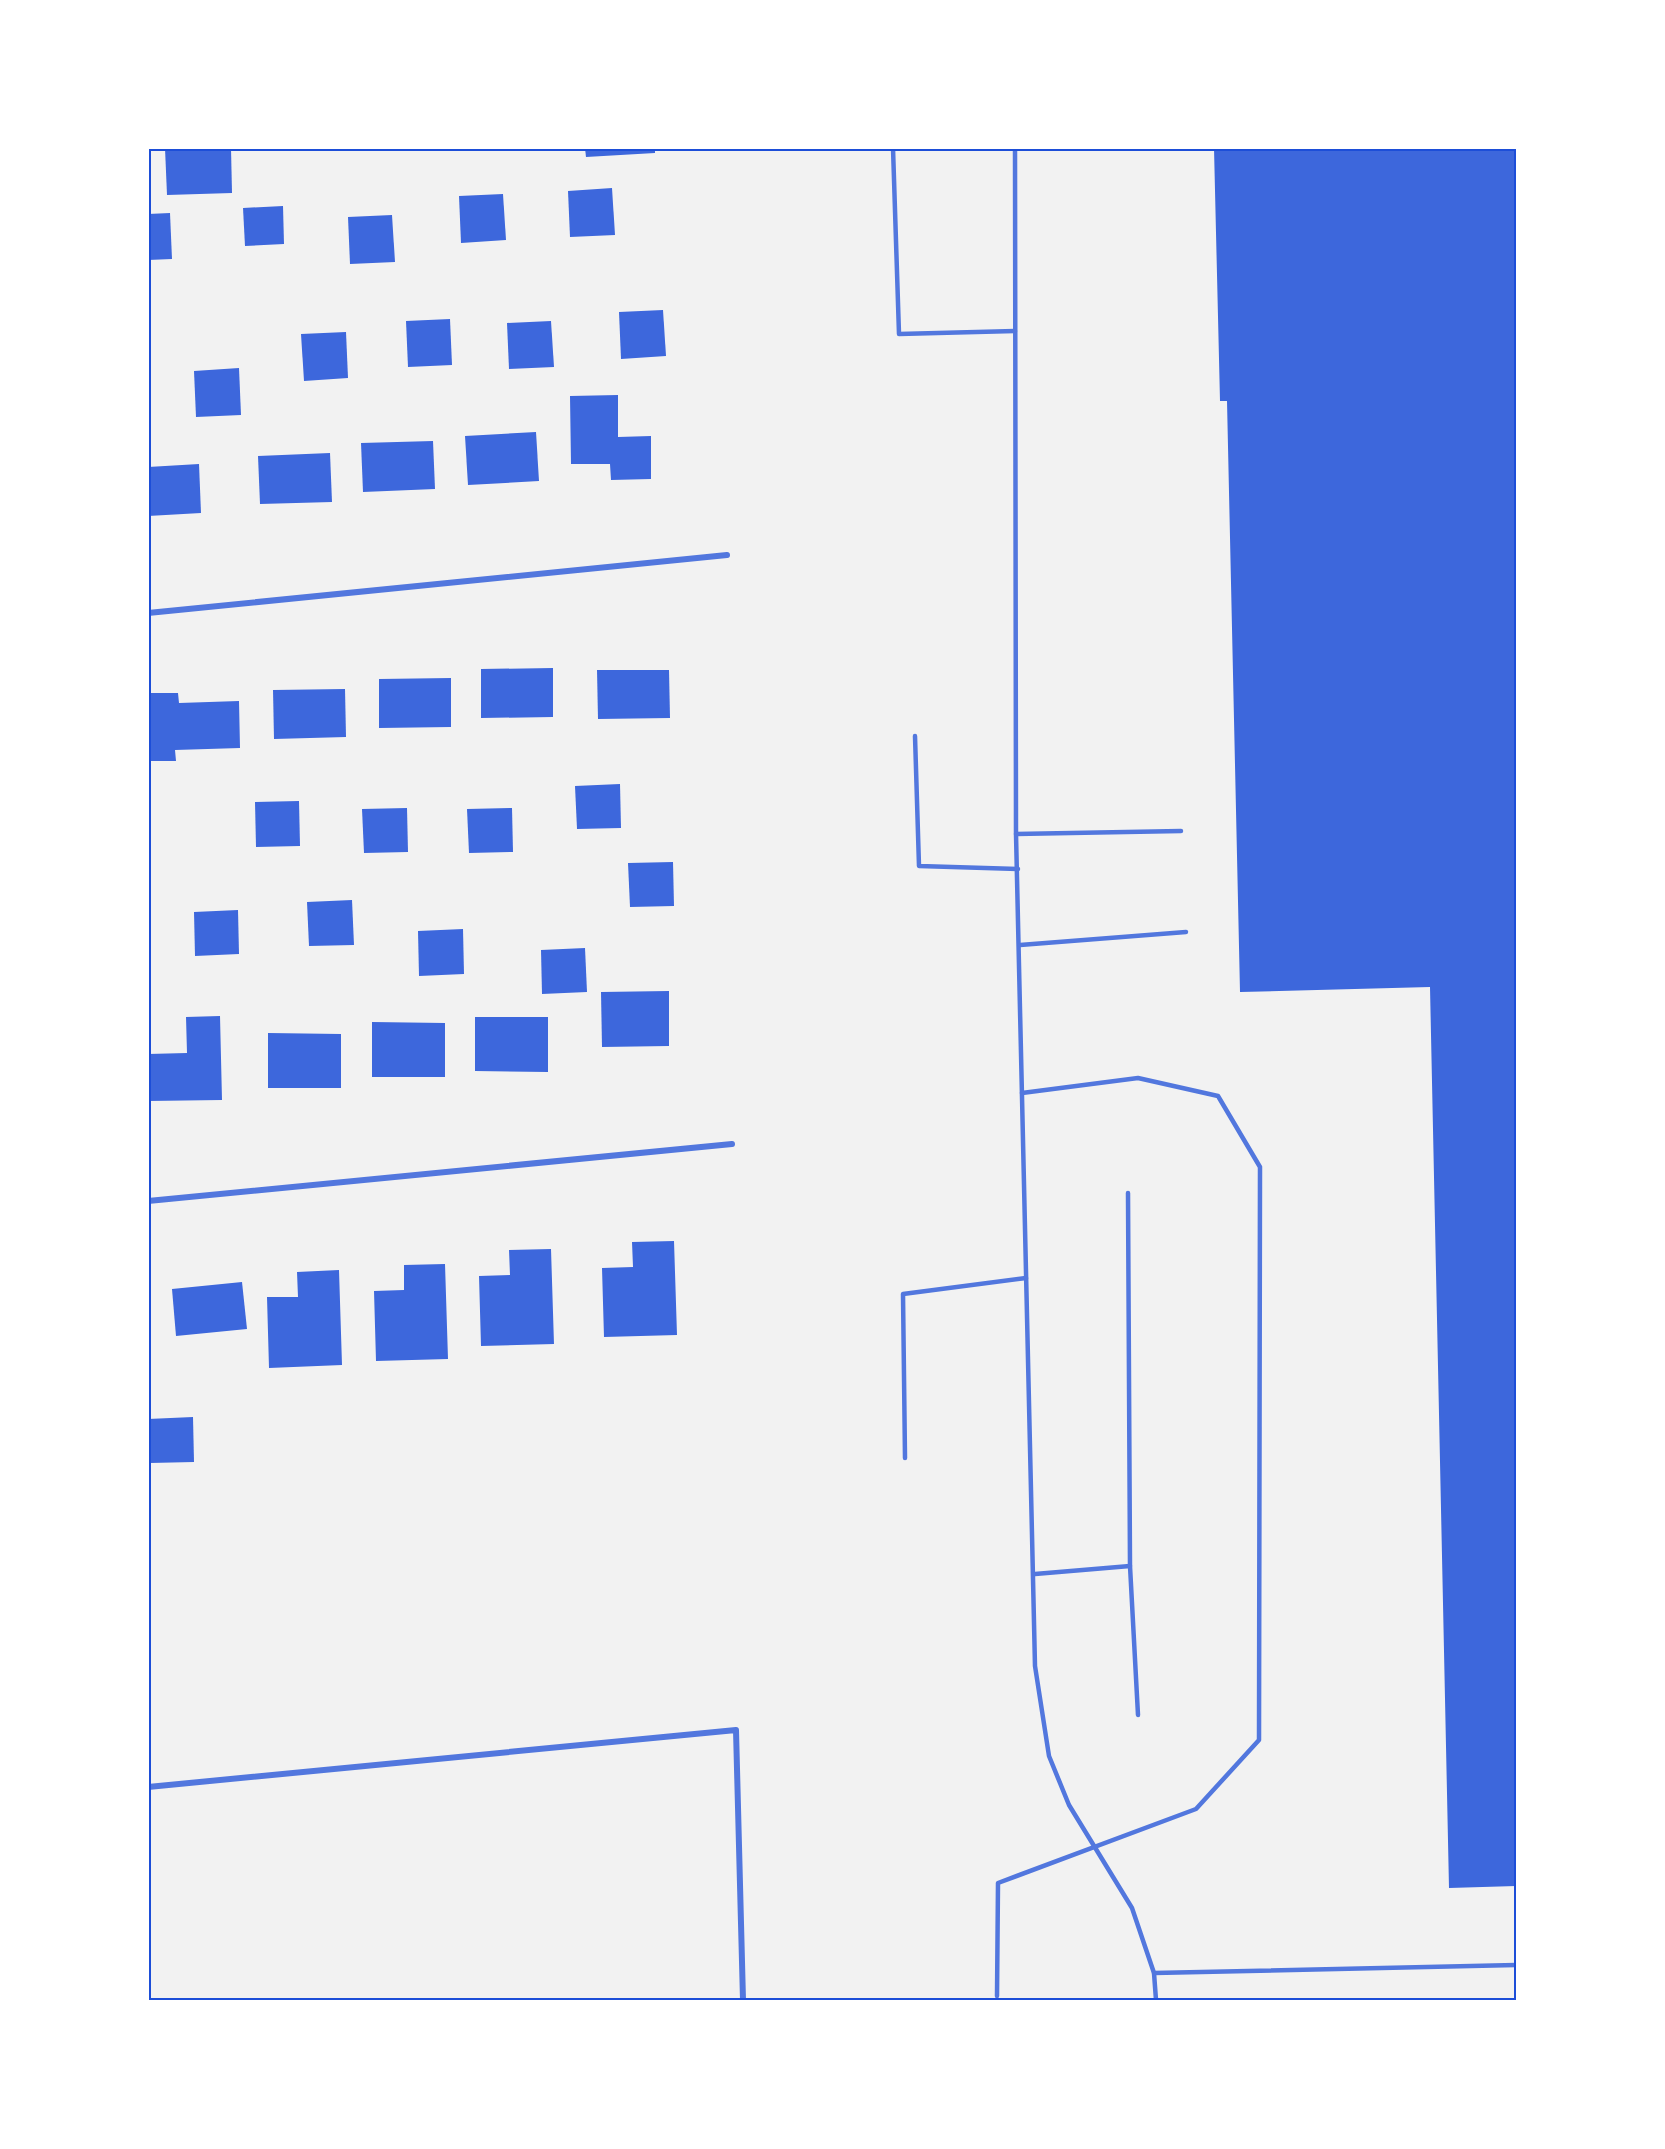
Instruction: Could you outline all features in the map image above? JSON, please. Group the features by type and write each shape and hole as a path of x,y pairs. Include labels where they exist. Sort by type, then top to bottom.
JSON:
{"street":[{"path":"148,613 727,555"},
{"path":"148,1201 732,1144"},
{"path":"148,1787 736,1730 743,2001"}],"lane":[{"path":"894,148 899,334 1015,330"},
{"path":"1015,148 1016,834 1035,1574 1035,1666 1049,1756 1069,1805 1132,1908 1154,1973 1156,2001"},
{"path":"915,736 919,866 1018,869"},
{"path":"1016,834 1181,831"},
{"path":"1020,945 1186,932"},
{"path":"997,1996 998,1883 1196,1809 1259,1740 1260,1167 1218,1096 1138,1078 1022,1093"},
{"path":"1128,1193 1130,1566 1138,1715"},
{"path":"905,1458 903,1294 1026,1278"},
{"path":"1035,1574 1130,1566"},
{"path":"1154,1973 1516,1965"}],"building":[{"path":"165,148 231,148 232,193 167,195"},
{"path":"585,148 655,148 655,153 586,157"},
{"path":"1214,148 1516,148 1516,1886 1449,1888 1430,987 1240,992 1227,401 1220,401"},
{"path":"612,188 615,235 570,237 568,191"},
{"path":"503,194 506,240 461,243 459,196"},
{"path":"283,206 284,244 245,246 243,208"},
{"path":"170,213 172,259 148,260 148,214"},
{"path":"392,215 395,262 350,264 348,217"},
{"path":"663,310 666,356 621,359 619,312"},
{"path":"450,319 452,365 408,367 406,321"},
{"path":"551,321 554,367 509,369 507,323"},
{"path":"346,332 348,378 304,381 301,334"},
{"path":"239,368 241,415 196,417 194,371"},
{"path":"618,395 618,437 651,436 651,479 611,480 610,464 571,464 570,396"},
{"path":"536,432 539,481 468,485 465,436"},
{"path":"433,441 435,489 363,492 361,443"},
{"path":"330,453 332,502 260,504 258,456"},
{"path":"199,464 201,513 148,516 148,467"},
{"path":"553,668 553,717 481,718 481,669"},
{"path":"597,670 669,670 670,718 598,719"},
{"path":"451,678 451,727 379,728 379,679"},
{"path":"345,689 346,737 274,739 273,690"},
{"path":"148,693 178,693 179,703 239,701 240,748 175,750 176,761 148,761"},
{"path":"620,784 621,828 577,829 575,786"},
{"path":"299,801 300,846 256,847 255,802"},
{"path":"407,808 408,852 364,853 362,809"},
{"path":"512,808 513,852 469,853 467,809"},
{"path":"673,862 674,906 630,907 628,863"},
{"path":"352,900 354,945 309,946 307,902"},
{"path":"238,910 239,954 195,956 194,912"},
{"path":"463,929 464,974 419,976 418,931"},
{"path":"585,948 587,992 542,994 541,950"},
{"path":"669,991 669,1046 602,1047 601,992"},
{"path":"220,1016 222,1100 148,1101 148,1054 187,1053 186,1017"},
{"path":"475,1017 548,1017 548,1072 475,1071"},
{"path":"372,1022 445,1023 445,1077 372,1077"},
{"path":"268,1033 341,1034 341,1088 268,1088"},
{"path":"674,1241 677,1335 604,1337 602,1268 633,1267 632,1242"},
{"path":"551,1249 554,1344 481,1346 479,1276 510,1275 509,1250"},
{"path":"445,1264 448,1359 376,1361 374,1291 404,1290 404,1265"},
{"path":"339,1270 342,1365 269,1368 267,1297 298,1297 297,1272"},
{"path":"242,1282 247,1329 176,1336 172,1289"},
{"path":"193,1417 194,1462 150,1463 148,1419"}]}
